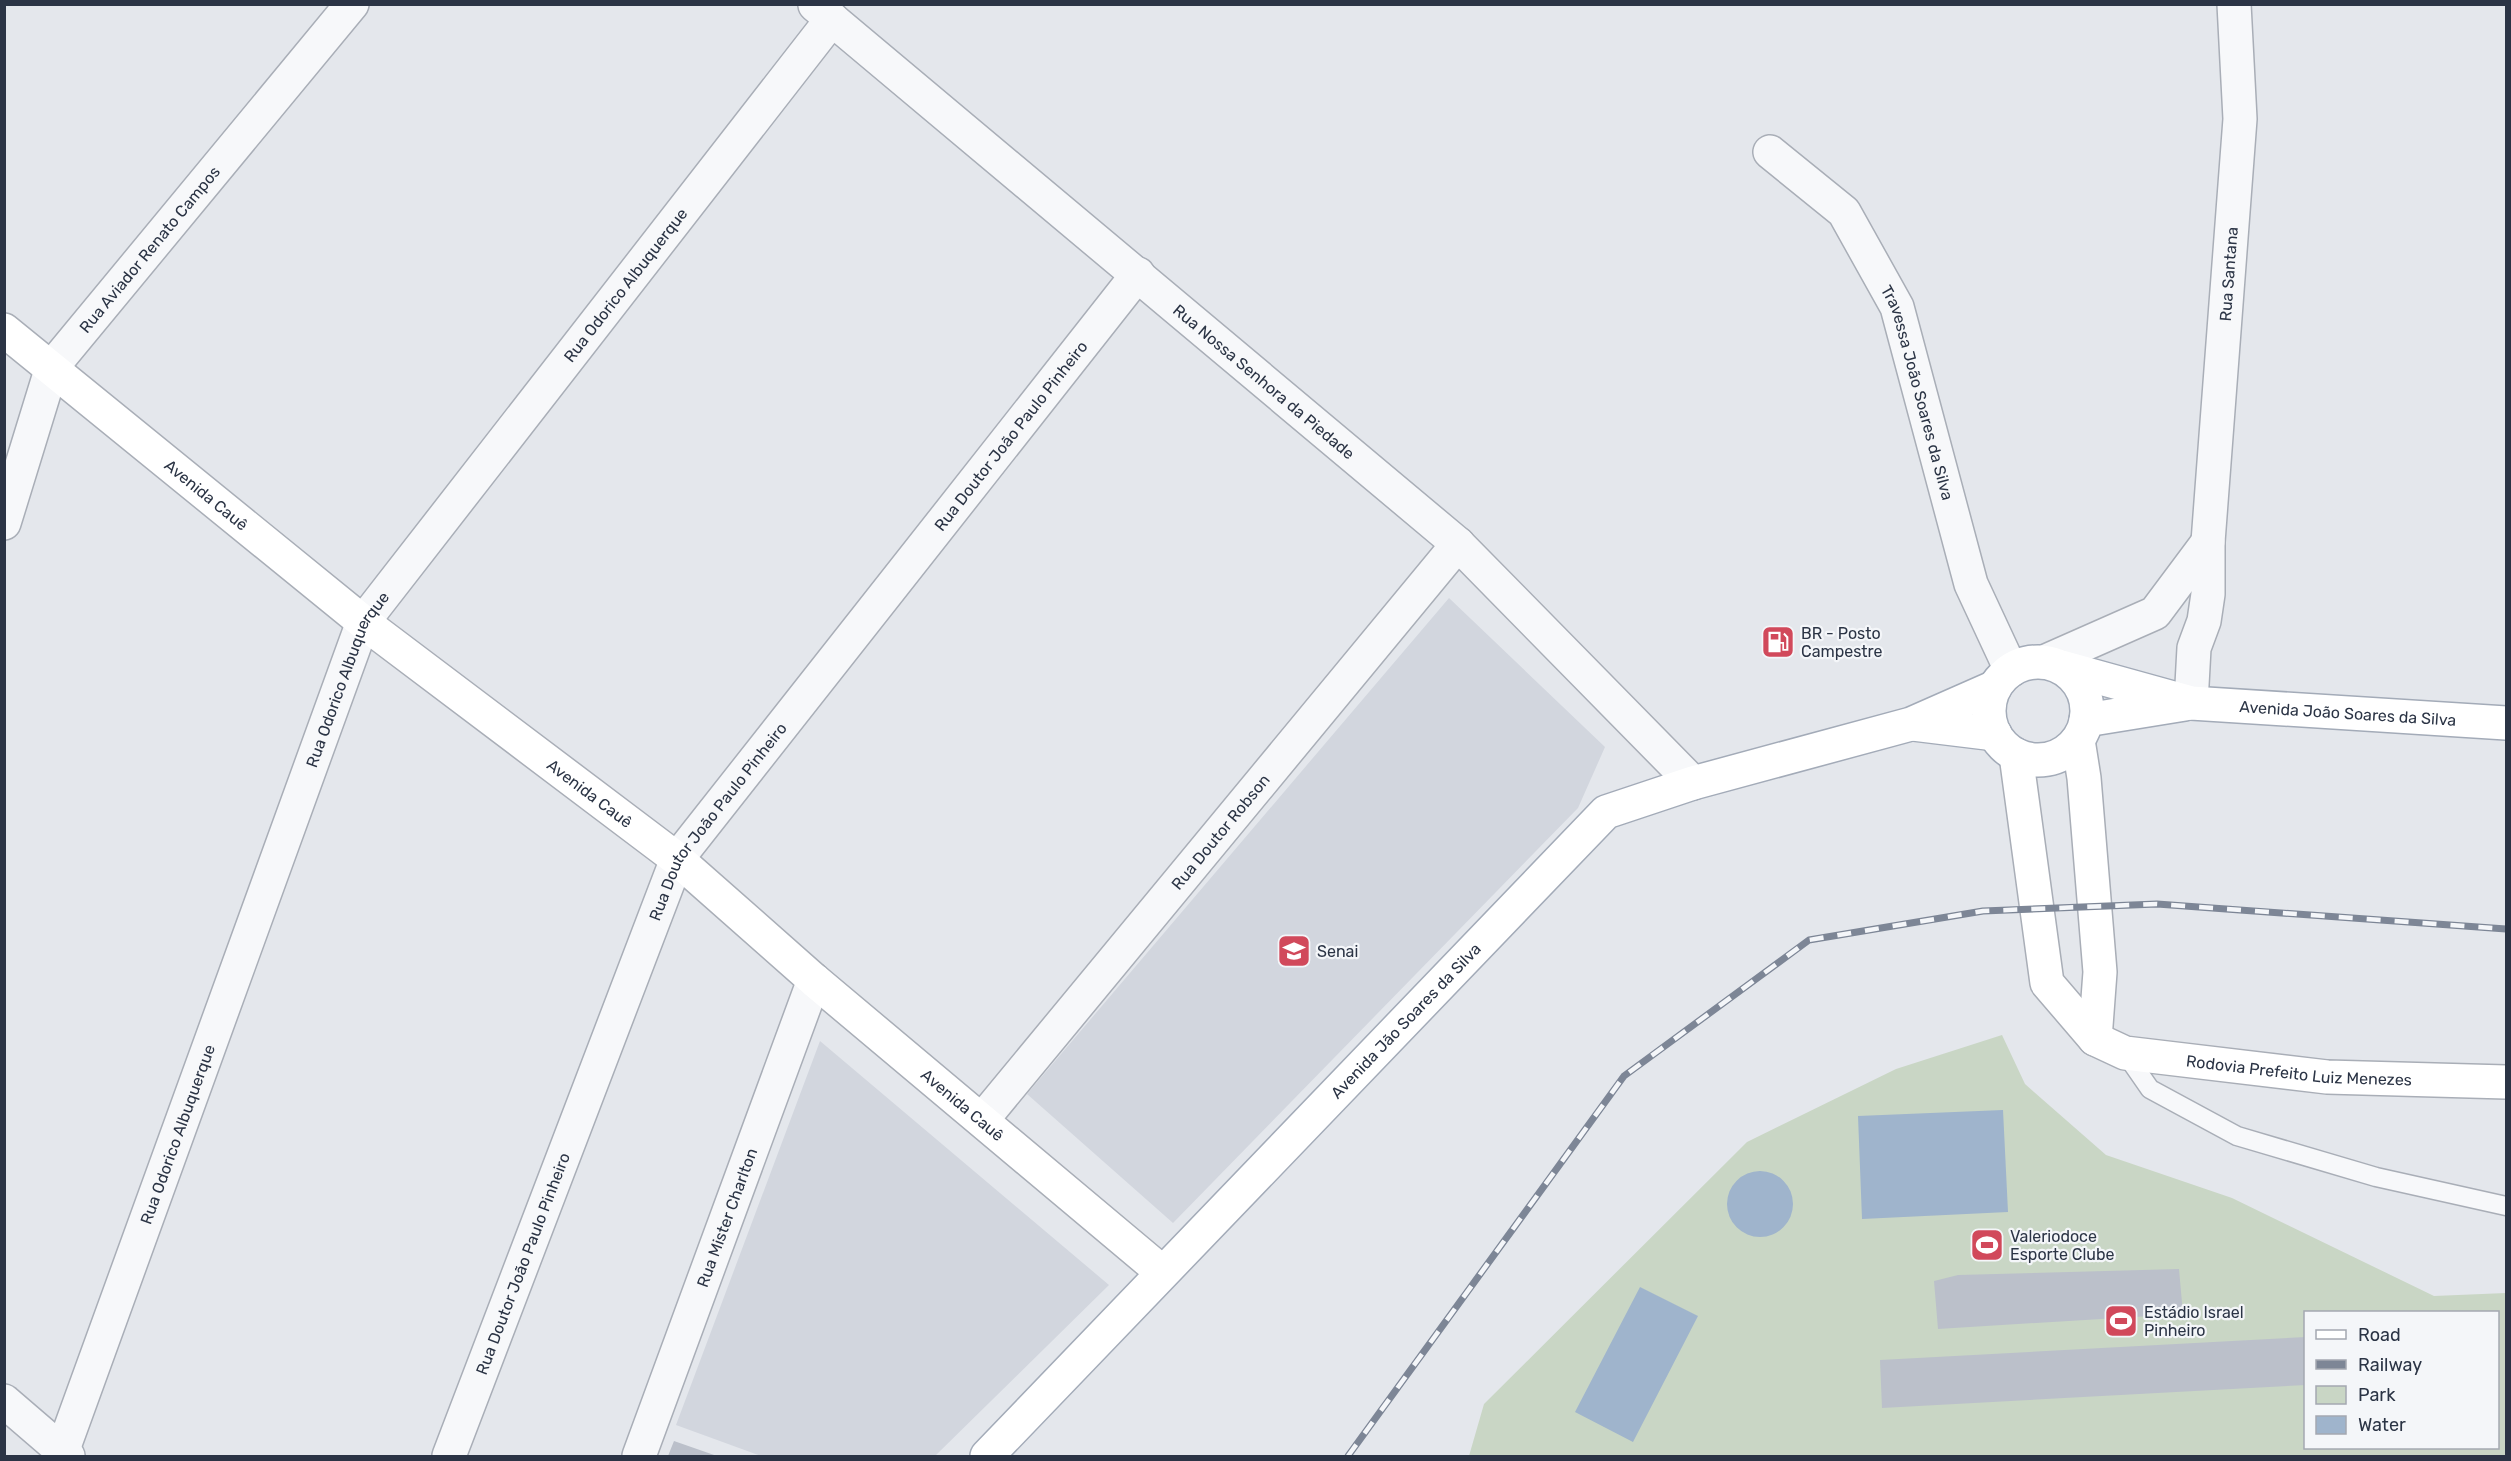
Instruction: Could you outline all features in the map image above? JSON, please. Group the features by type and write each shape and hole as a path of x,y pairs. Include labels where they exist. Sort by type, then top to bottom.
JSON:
{"main road":[{"name":"Avenida Cauê","path":"4,330 363,622 677,859 814,980 1162,1272"},
{"name":"Avenida João Soares da Silva","path":"1911,724 2003,679 2027,663 2052,665 2191,703 2506,723"},
{"path":"2052,665 2071,674 2082,689 2086,701 2082,730 2084,778 2100,972 2095,1039"},
{"path":"2003,679 1989,714 2005,744"},
{"name":"Avenida João Soares da Silva","path":"1911,724 2005,744 2032,759 2049,759 2065,752 2082,730 2191,703"},
{"name":"Avenida Jão Soares da Silva","path":"987,1456 1606,812 1693,783 1911,724"},
{"name":"Rodovia Prefeito Luiz Menezes","path":"2005,744 2047,983 2095,1039 2125,1053 2328,1077 2506,1082"}],"street":[{"name":"Rua Aviador Renato Campos","path":"4,523 52,367 352,4"},
{"name":"Rua Santana","path":"2191,703 2194,648 2204,621 2208,594 2208,542 2240,118 2234,4"},
{"name":"Rua Nossa Senhora da Piedade","path":"823,12 1458,544 1693,783"},
{"name":"Rua Odorico Albuquerque","path":"65,1454 363,622 823,12"},
{"name":"Travessa João Soares da Silva","path":"1770,152 1844,212 1897,307 1971,584 2003,679"},
{"name":"Rua Doutor João Paulo Pinheiro","path":"448,1456 677,859 1138,274"},
{"path":"2052,665 2155,613 2208,542"},
{"name":"Rua Doutor Robson","path":"982,1120 1458,544"},
{"name":"Rua Mister Charlton","path":"639,1456 814,980"},
{"path":"4,1401 65,1454"}],"lane":[{"path":"2125,1053 2150,1089 2237,1136 2376,1177 2506,1206"}],"shaded area":[{"name":"Senai","path":"1449,598 1605,747 1578,808 1173,1223 1027,1094"},
{"path":"820,1041 1109,1285 935,1456 761,1456 676,1425"}],"green space":[{"name":"Valeriodoce Esporte Clube","path":"2002,1035 2025,1084 2106,1155 2232,1198 2434,1296 2506,1293 2506,1456 1469,1456 1484,1404 1747,1142 1896,1069"}],"water":[{"path":"2003,1110 2008,1212 1862,1219 1858,1116"},
{"path":"1754,1171 1766,1171 1784,1180 1791,1191 1793,1204 1791,1217 1784,1228 1773,1235 1754,1237 1741,1232 1732,1223 1727,1210 1727,1198 1732,1185 1741,1176"},
{"path":"1640,1287 1698,1316 1633,1442 1575,1412"}],"building":[{"path":"2179,1269 2183,1314 1938,1329 1934,1281 1958,1275"},
{"path":"2304,1337 2304,1385 1882,1408 1880,1360"},
{"path":"674,1441 717,1456 668,1456"}],"railway":[{"path":"1348,1456 1624,1076 1809,940 1983,911 2157,904 2506,929"}],"place":[{"name":"BR - Posto Campestre","path":"1778,642"},
{"name":"Senai","path":"1294,951"},
{"name":"Valeriodoce Esporte Clube","path":"1987,1245"},
{"name":"Estádio Israel Pinheiro","path":"2121,1321"}]}
